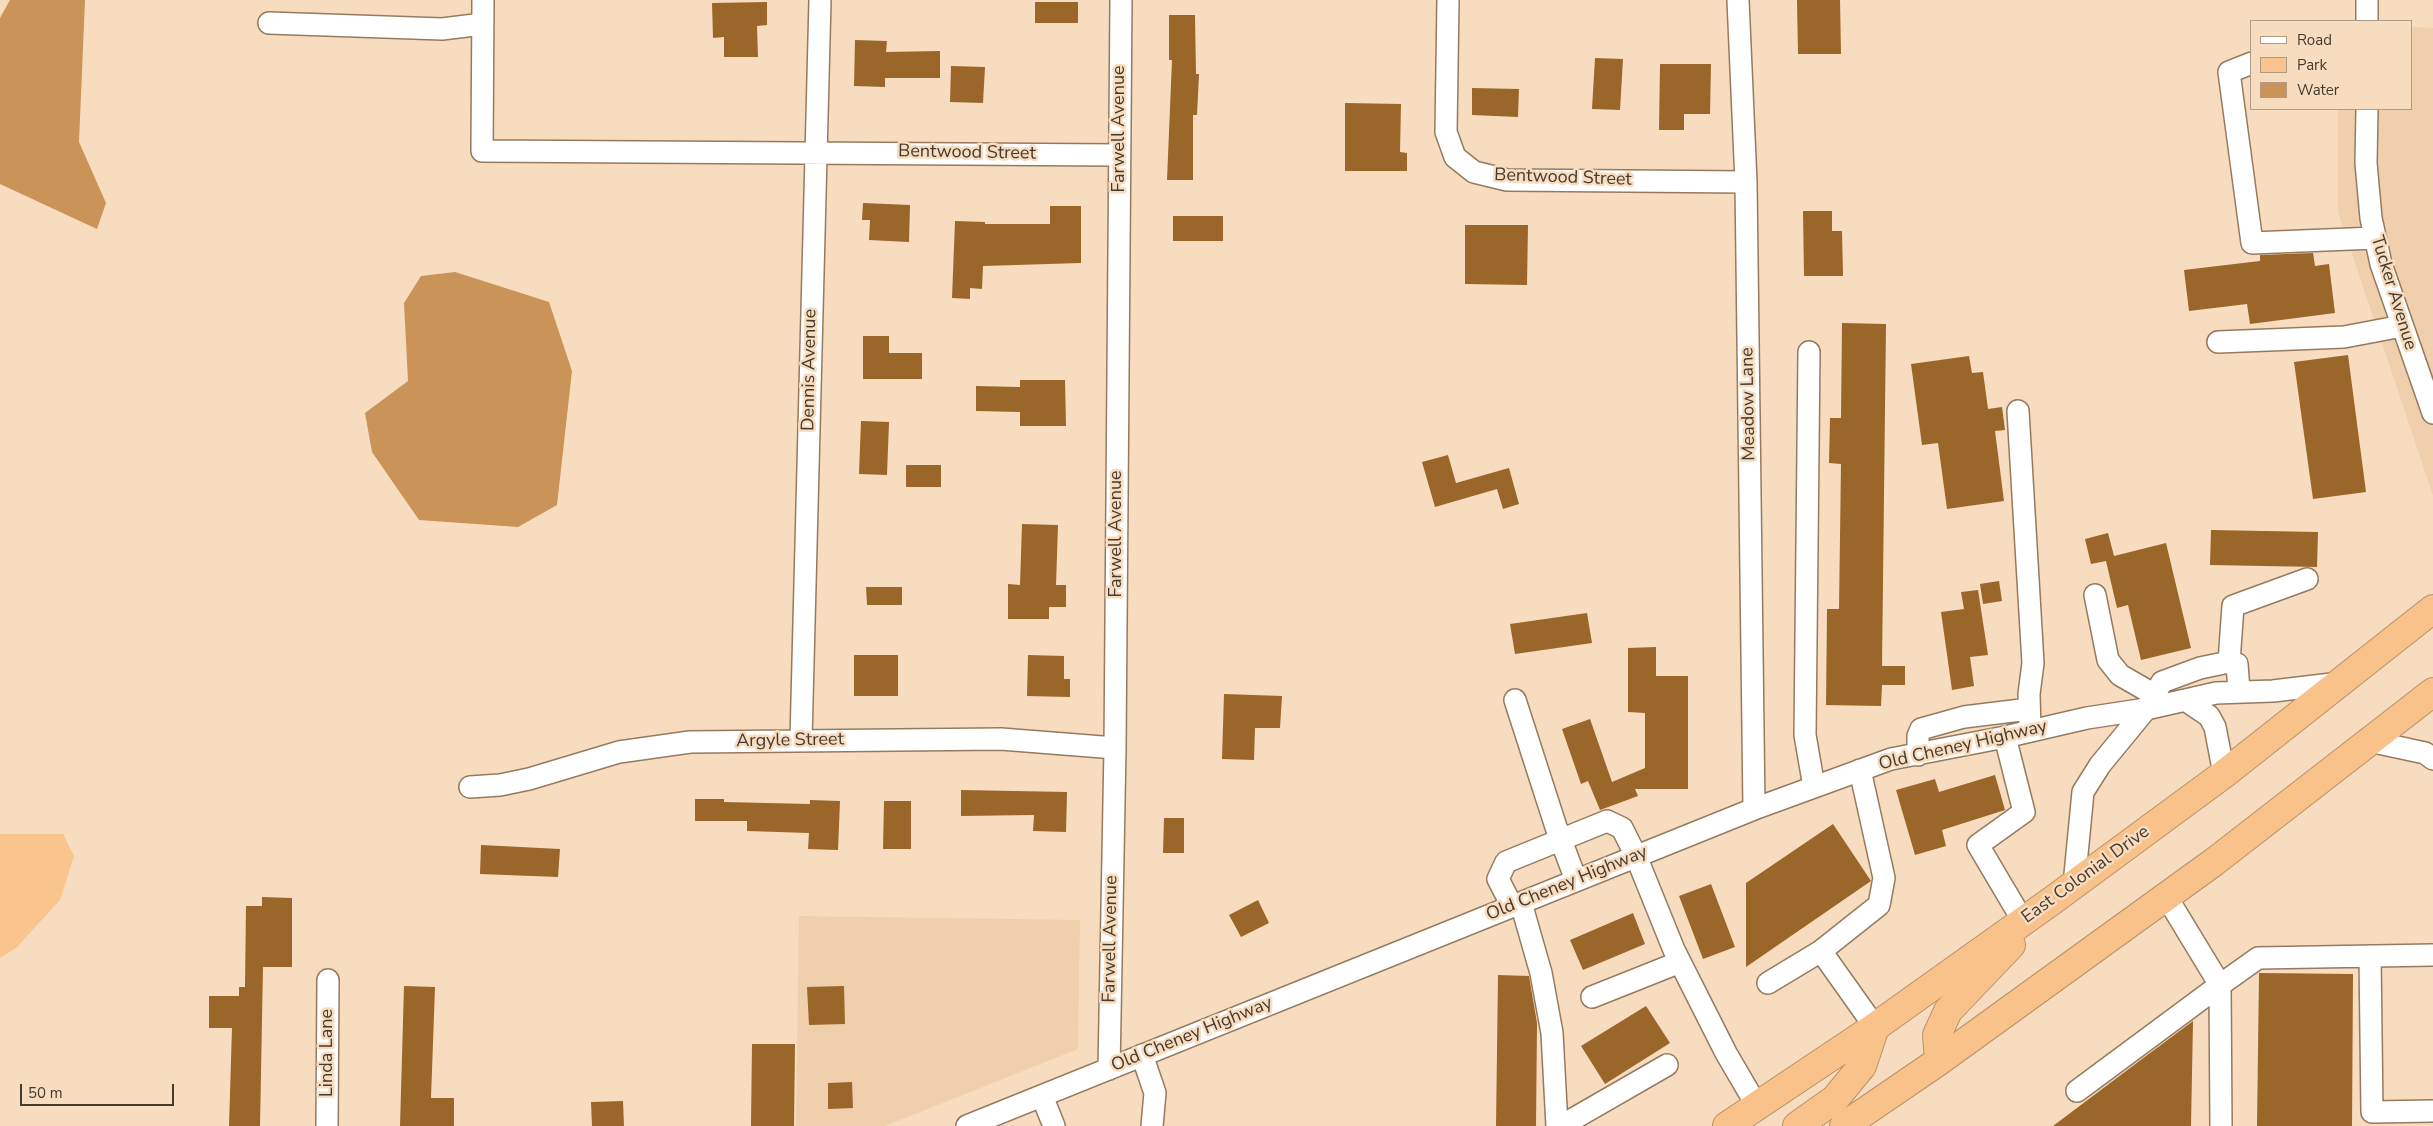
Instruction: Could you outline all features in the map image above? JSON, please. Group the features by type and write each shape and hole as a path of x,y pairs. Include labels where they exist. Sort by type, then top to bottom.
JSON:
{"highway":[{"name":"East Colonial Drive","path":"1727,1126 1875,1027 2063,892 2224,774 2433,609"},
{"path":"1844,1126 1939,1061 2166,896 2433,692"},
{"path":"1939,1061 1937,1035 1948,1011 2063,892"},
{"path":"1797,1126 1835,1099 1862,1066 1875,1027"}],"street":[{"path":"268,22 442,29 483,24 483,0"},
{"name":"Dennis Avenue","path":"801,740 820,0"},
{"name":"Farwell Avenue","path":"1109,1069 1115,748 1121,0"},
{"name":"Bentwood Street","path":"1448,0 1446,132 1455,157 1474,172 1507,180 1746,182"},
{"name":"Meadow Lane","path":"1738,0 1746,182 1754,808"},
{"path":"2367,0 2367,20"},
{"name":"Bentwood Street","path":"483,24 482,151 1119,155"},
{"path":"2250,64 2229,72 2252,243 2375,238"},
{"name":"Tucker Avenue","path":"2367,110 2366,164 2375,238 2381,264 2433,414"},
{"path":"2218,342 2335,337 2402,326"},
{"path":"1809,352 1805,735 1814,787"},
{"path":"1918,755 1918,736 1921,729 1964,717 2030,720 2033,663 2018,411"},
{"path":"2229,662 2233,606 2308,579"},
{"path":"2095,595 2108,660 2120,675 2150,701"},
{"path":"2063,892 2083,792 2100,765 2150,701 2162,682 2200,668 2229,662 2237,664 2239,691"},
{"name":"Old Cheney Highway","path":"968,1126 1754,808 1891,759 2004,737 2030,720 2150,701 2185,700 2216,693 2273,691 2340,683"},
{"path":"1515,700 1576,880"},
{"path":"2185,700 2209,716 2215,727 2224,774"},
{"path":"2004,737 2024,812 1978,845 2023,921"},
{"name":"Argyle Street","path":"470,787 500,785 529,779 619,752 690,742 1001,739 1115,748"},
{"path":"2369,741 2425,753 2433,759"},
{"path":"1768,983 1821,951 1879,905 1884,878 1860,770"},
{"path":"1557,1126 1552,1034 1541,973 1517,904 1498,879 1506,862 1607,821 1622,828 1636,856 1680,962 1726,1053 1757,1106"},
{"path":"2166,896 2220,985 2221,1126"},
{"path":"1821,951 1875,1027"},
{"path":"2077,1090 2258,958 2433,955"},
{"path":"2370,956 2372,1119 2433,1111"},
{"path":"1592,996 1680,962"},
{"name":"Linda Lane","path":"327,1126 328,980"},
{"path":"1142,1055 1156,1093 1152,1126"},
{"path":"1561,1126 1667,1065"},
{"path":"1042,1096 1054,1126"}],"shaded area":[{"path":"2413,27 2433,28 2433,496 2338,212 2338,110 2413,110"},
{"path":"799,916 1080,920 1078,1049 885,1126 796,1126"}],"green space":[{"path":"0,834 63,834 74,856 60,900 16,948 0,958"}],"water":[{"path":"10,0 85,0 79,142 106,203 97,229 0,184 0,18"},
{"path":"455,272 549,302 572,371 557,505 518,527 419,520 372,452 365,413 408,381 404,303 421,276"}],"building":[{"path":"1797,0 1840,0 1841,54 1798,54"},
{"path":"767,2 767,25 757,26 758,57 724,57 724,37 713,38 712,3"},
{"path":"1035,2 1078,2 1078,23 1035,23"},
{"path":"1169,15 1195,15 1196,74 1199,74 1197,115 1193,115 1193,180 1167,180 1172,60 1169,60"},
{"path":"855,40 887,41 886,52 940,51 940,78 885,78 885,87 854,86"},
{"path":"1595,58 1623,59 1620,110 1592,109"},
{"path":"1660,64 1711,64 1710,114 1684,114 1684,130 1659,130"},
{"path":"951,66 985,67 983,103 950,102"},
{"path":"1472,88 1519,89 1518,117 1472,115"},
{"path":"1345,103 1401,104 1400,152 1407,153 1407,171 1345,171"},
{"path":"863,203 910,205 909,242 869,240 870,220 862,220"},
{"path":"1050,206 1081,206 1081,263 983,266 982,289 970,288 970,299 952,298 955,221 985,222 985,224 1050,224"},
{"path":"1803,211 1832,211 1832,231 1842,231 1843,276 1804,276"},
{"path":"1173,216 1223,216 1223,241 1173,241"},
{"path":"1465,225 1528,225 1527,285 1465,284"},
{"path":"2313,253 2315,266 2329,264 2335,313 2250,324 2247,304 2189,311 2184,270 2260,261 2260,255"},
{"path":"1842,323 1886,324 1882,666 1905,666 1905,685 1882,685 1881,706 1826,705 1827,609 1839,609 1841,464 1829,463 1830,418 1841,418"},
{"path":"863,336 889,336 889,353 922,353 922,379 863,379"},
{"path":"2348,355 2366,492 2313,499 2294,362"},
{"path":"1969,356 1972,373 1983,372 1988,409 2002,407 2005,430 1995,431 2004,501 1947,509 1938,443 1922,445 1911,364"},
{"path":"1020,380 1065,380 1066,426 1020,426 1020,412 976,411 976,386 1020,387"},
{"path":"861,421 889,422 887,475 859,474"},
{"path":"1448,455 1456,483 1509,468 1519,504 1503,509 1497,489 1435,507 1422,462"},
{"path":"906,465 941,465 941,487 906,487"},
{"path":"1022,524 1058,525 1056,585 1066,585 1066,607 1049,607 1049,619 1008,619 1008,584 1020,585"},
{"path":"2211,530 2318,532 2317,567 2210,565"},
{"path":"2108,533 2114,556 2166,543 2191,648 2141,660 2128,605 2117,608 2106,561 2091,564 2085,539"},
{"path":"1999,581 2002,601 1983,604 1980,584"},
{"path":"866,587 902,587 902,605 867,605"},
{"path":"1978,590 1988,655 1970,657 1974,686 1952,690 1941,612 1964,609 1961,592"},
{"path":"1587,613 1592,643 1515,654 1510,624"},
{"path":"1656,647 1656,676 1688,676 1688,789 1635,789 1638,796 1600,810 1588,781 1581,784 1562,729 1590,719 1612,782 1645,768 1645,713 1628,712 1628,648"},
{"path":"854,655 898,655 898,696 854,696"},
{"path":"1028,655 1064,656 1064,679 1070,679 1070,697 1027,696"},
{"path":"1224,694 1282,696 1280,728 1255,728 1254,760 1222,759"},
{"path":"1995,775 2005,810 1942,830 1946,846 1915,855 1896,790 1935,779 1939,792"},
{"path":"961,790 1067,792 1066,832 1033,831 1034,815 961,816"},
{"path":"695,799 724,799 724,802 810,804 810,800 840,801 838,850 808,849 809,833 747,831 747,821 695,821"},
{"path":"884,801 911,801 911,849 883,849"},
{"path":"1164,818 1184,818 1184,853 1163,853"},
{"path":"1833,824 1871,881 1746,967 1746,883"},
{"path":"481,845 560,849 558,877 480,874"},
{"path":"1711,884 1735,947 1703,959 1679,896"},
{"path":"262,897 292,898 292,967 263,967 260,1126 229,1126 232,1028 209,1028 209,996 239,996 239,987 245,987 246,906 262,906"},
{"path":"1258,900 1269,923 1241,937 1229,915"},
{"path":"1633,913 1645,944 1583,970 1570,940"},
{"path":"2259,973 2353,974 2352,1126 2257,1126"},
{"path":"1498,975 1529,976 1537,1023 1536,1126 1496,1126"},
{"path":"404,986 435,987 431,1098 454,1098 454,1126 400,1126"},
{"path":"844,986 845,1024 809,1025 807,987"},
{"path":"1646,1006 1670,1043 1605,1084 1581,1046"},
{"path":"2193,1021 2191,1126 2053,1126 2142,1059"},
{"path":"752,1044 795,1044 794,1126 751,1126"},
{"path":"852,1082 853,1108 828,1109 828,1083"},
{"path":"623,1101 624,1126 592,1126 591,1102"}]}
